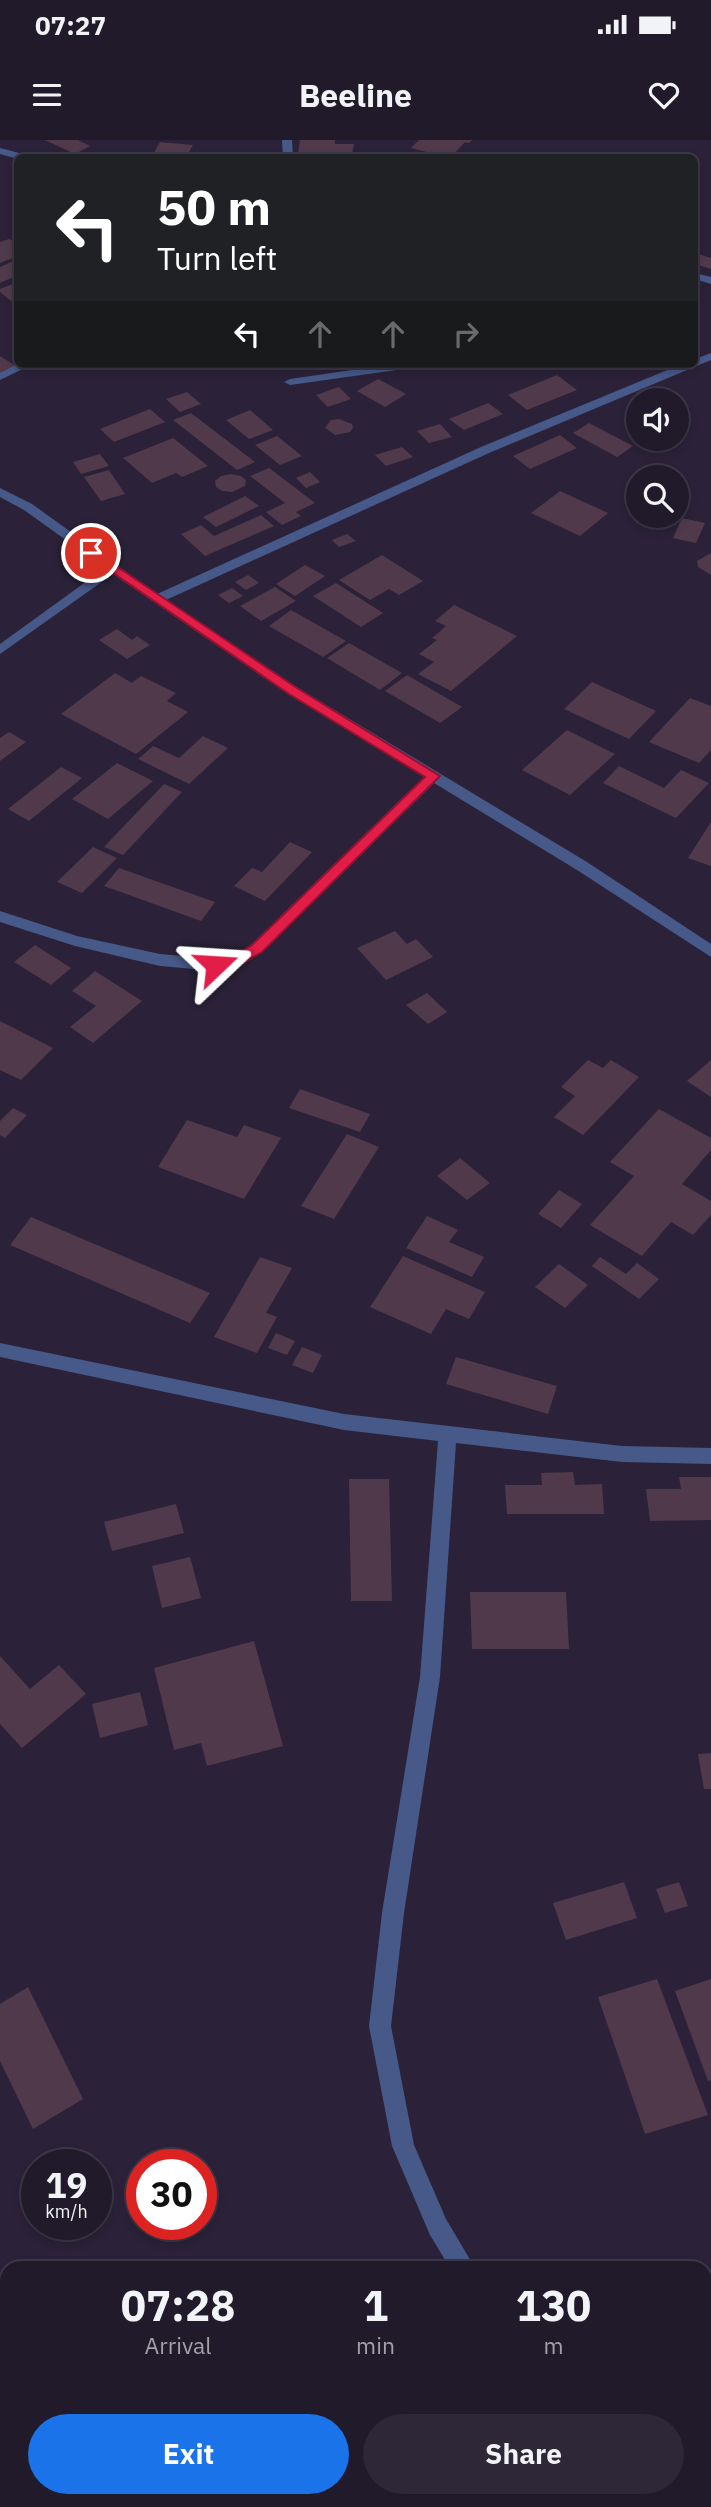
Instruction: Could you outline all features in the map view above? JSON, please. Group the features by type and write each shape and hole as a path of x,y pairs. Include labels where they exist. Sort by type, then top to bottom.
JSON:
{"street":[{"path":"0,377 19,368"},
{"path":"290,382 390,368"},
{"path":"655,368 662,377"},
{"path":"156,599 485,450 682,368"},
{"path":"0,492 28,507 156,599 293,691 582,866 711,951"},
{"path":"0,650 113,568"},
{"path":"0,916 75,941 160,960 216,965 238,960 257,948 433,776"},
{"path":"0,1350 344,1422 622,1454 711,1456"},
{"path":"448,1432 430,1676 393,1913 380,2026 403,2146 438,2227 459,2261"}],"building":[{"path":"45,140 78,140 90,146 75,154"},
{"path":"300,140 335,140 335,144 354,144 352,154 298,153"},
{"path":"419,140 472,140 465,142 454,154 434,154 411,148"},
{"path":"160,142 193,145 188,154 153,154"},
{"path":"9,239 14,242 14,258 0,263 0,242"},
{"path":"698,254 711,258 711,269 698,265"},
{"path":"14,261 14,277 0,283 0,267"},
{"path":"14,284 14,300 11,301 0,289"},
{"path":"0,356 14,367 0,374"},
{"path":"557,375 577,390 527,410 508,395"},
{"path":"378,379 406,394 385,407 357,391"},
{"path":"339,387 351,399 328,407 316,395"},
{"path":"187,392 201,404 180,412 166,399"},
{"path":"488,403 503,414 464,430 449,419"},
{"path":"150,409 165,422 114,442 100,429"},
{"path":"250,410 273,430 249,439 226,420"},
{"path":"191,413 255,462 237,470 173,420"},
{"path":"339,419 352,424 350,432 335,435 325,428 331,420"},
{"path":"589,423 626,442 626,451 617,457 573,433"},
{"path":"440,424 452,437 429,443 417,431"},
{"path":"560,435 577,448 530,469 513,456"},
{"path":"277,436 302,456 280,465 255,445"},
{"path":"173,438 208,466 182,477 176,473 152,483 123,458"},
{"path":"402,447 413,457 386,466 375,455"},
{"path":"100,454 109,466 81,474 73,462"},
{"path":"269,468 315,503 296,512 301,516 282,525 266,512 285,503 250,476"},
{"path":"109,470 125,494 101,501 84,477"},
{"path":"310,472 320,482 306,488 296,478"},
{"path":"231,474 246,480 245,486 232,492 216,487 215,481 221,476"},
{"path":"560,491 608,513 580,536 531,513"},
{"path":"245,496 259,506 216,527 203,517"},
{"path":"261,515 274,526 205,556 181,534 201,525 214,536"},
{"path":"689,520 705,523 696,543 673,538 678,528 689,528"},
{"path":"347,534 356,541 339,547 332,540"},
{"path":"711,553 711,575 698,567 697,561"},
{"path":"382,555 423,581 399,595 389,589 370,600 339,580"},
{"path":"305,565 325,576 295,596 276,584"},
{"path":"248,575 259,583 246,590 235,582"},
{"path":"336,583 383,613 361,627 313,596"},
{"path":"275,587 296,601 261,621 240,606"},
{"path":"232,588 243,596 229,603 218,595"},
{"path":"454,605 517,636 451,691 418,674 434,662 419,654 437,640 432,638 446,626 435,621"},
{"path":"291,610 346,641 323,657 269,626"},
{"path":"117,629 132,640 137,636 150,645 127,659 99,640"},
{"path":"349,643 402,673 380,690 327,658"},
{"path":"115,673 132,683 141,676 176,693 167,701 188,712 136,754 61,714"},
{"path":"407,675 462,707 440,723 385,691"},
{"path":"592,682 656,711 629,739 564,709"},
{"path":"690,698 711,706 711,750 699,763 649,742"},
{"path":"567,730 615,754 570,795 522,770"},
{"path":"9,732 26,742 0,761 0,738"},
{"path":"203,736 228,748 189,784 138,759 153,746 179,758"},
{"path":"117,763 153,781 108,819 72,799"},
{"path":"619,766 664,788 681,770 709,783 676,818 603,783"},
{"path":"61,767 82,778 29,821 8,809"},
{"path":"164,784 182,792 123,855 104,847"},
{"path":"711,822 711,866 688,858"},
{"path":"290,842 312,852 265,901 234,886 252,868 262,872"},
{"path":"93,847 117,858 82,893 57,882"},
{"path":"119,868 215,902 201,921 104,886"},
{"path":"395,931 407,944 416,939 433,957 386,980 357,948"},
{"path":"35,945 71,968 51,985 14,962"},
{"path":"95,971 142,1001 93,1043 70,1027 96,1006 72,991"},
{"path":"427,993 447,1012 428,1024 406,1005"},
{"path":"0,1021 53,1048 21,1080 0,1070"},
{"path":"588,1060 603,1068 611,1060 639,1077 583,1135 554,1117 575,1096 561,1087"},
{"path":"711,1060 711,1097 687,1081"},
{"path":"300,1089 370,1114 360,1132 289,1108"},
{"path":"13,1108 27,1115 5,1138 0,1135 0,1121"},
{"path":"659,1109 711,1138 711,1150 682,1184 711,1201 711,1215 693,1235 671,1222 642,1256 590,1225 634,1176 610,1162"},
{"path":"187,1120 237,1137 244,1125 281,1138 244,1199 158,1167"},
{"path":"347,1134 379,1147 334,1219 301,1206"},
{"path":"460,1158 490,1183 467,1200 437,1176"},
{"path":"559,1190 582,1204 561,1228 538,1214"},
{"path":"427,1216 458,1230 449,1242 484,1257 472,1277 406,1248"},
{"path":"31,1217 210,1293 190,1323 10,1245"},
{"path":"403,1256 485,1292 469,1319 446,1309 431,1334 370,1307"},
{"path":"260,1257 292,1268 266,1313 277,1317 257,1353 214,1337"},
{"path":"600,1257 626,1274 637,1263 659,1279 639,1299 592,1266"},
{"path":"559,1264 588,1285 565,1308 535,1287"},
{"path":"276,1333 295,1341 287,1355 268,1348"},
{"path":"302,1347 322,1355 313,1373 292,1365"},
{"path":"456,1357 557,1386 548,1414 446,1384"},
{"path":"573,1472 575,1485 602,1484 604,1514 507,1514 505,1485 542,1485 541,1473"},
{"path":"679,1477 711,1477 711,1520 650,1521 646,1489 681,1489"},
{"path":"349,1479 389,1479 392,1601 351,1601"},
{"path":"176,1504 184,1533 112,1551 104,1522"},
{"path":"190,1557 201,1598 162,1608 152,1566"},
{"path":"470,1592 566,1592 569,1649 472,1649"},
{"path":"254,1641 283,1746 207,1766 201,1743 174,1750 154,1668"},
{"path":"0,1656 30,1689 59,1665 86,1694 22,1748 0,1724"},
{"path":"140,1692 148,1725 100,1738 92,1704"},
{"path":"711,1753 711,1789 704,1789 698,1754"},
{"path":"624,1882 637,1918 566,1940 553,1903"},
{"path":"679,1882 688,1906 665,1913 656,1889"},
{"path":"657,1979 708,2115 645,2134 598,1997"},
{"path":"711,1979 711,2080 708,2081 675,1991"},
{"path":"28,1987 83,2099 33,2129 0,2061 0,2004"}],"route":[{"path":"91,553 293,691 433,776 257,948 238,960 216,965"}]}
